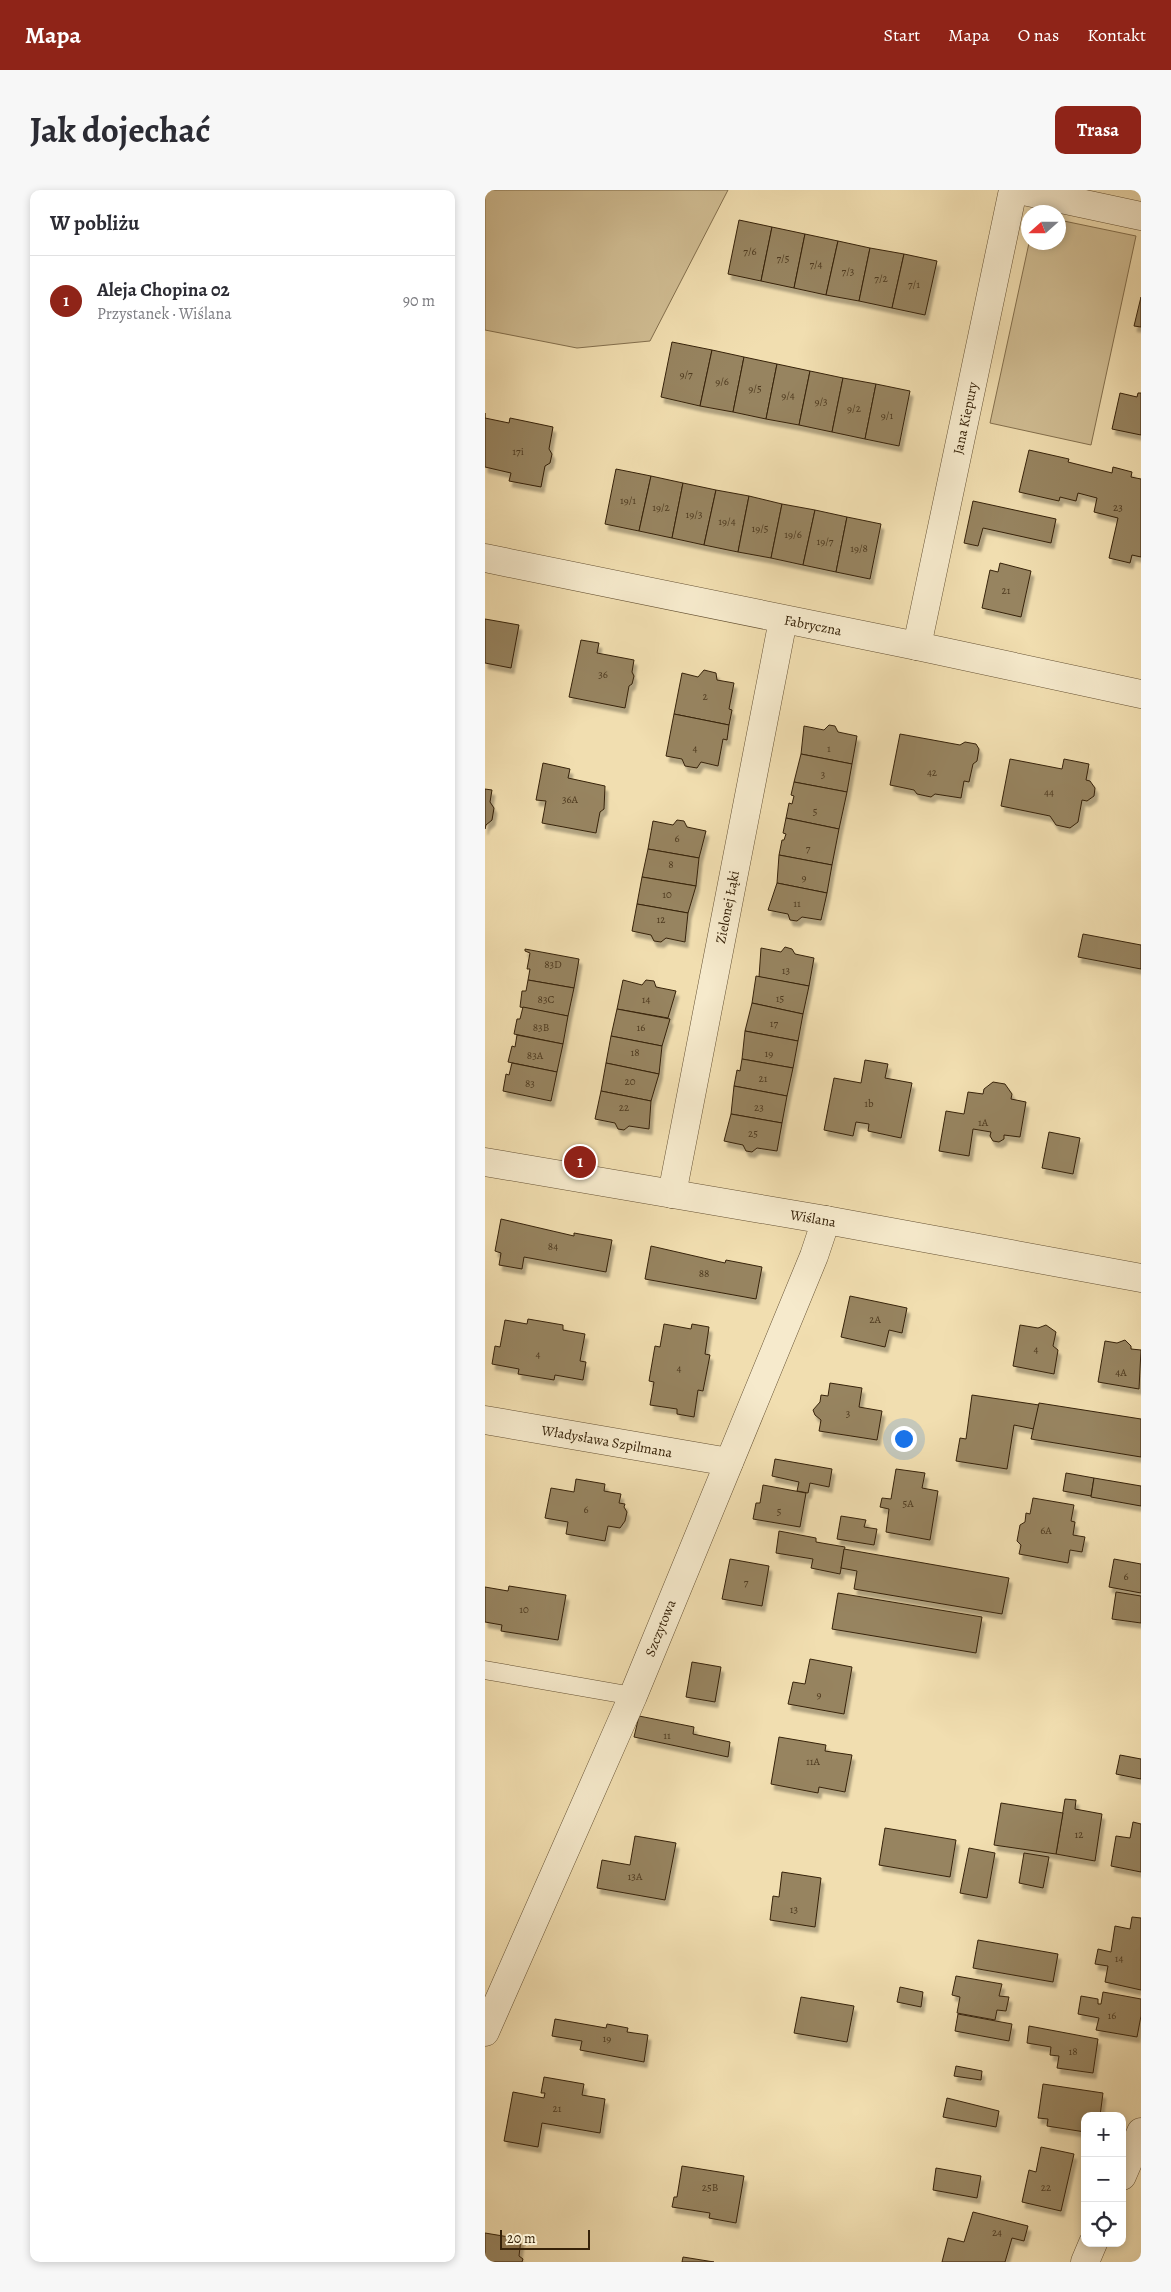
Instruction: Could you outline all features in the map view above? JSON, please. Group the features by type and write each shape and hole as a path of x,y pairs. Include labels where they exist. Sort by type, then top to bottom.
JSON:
{"street":[{"name":"Jana Kiepury","path":"917,646 1013,190"},
{"path":"1019,190 1141,216"},
{"name":"Fabryczna","path":"485,558 614,583 1141,694"},
{"name":"Zielonej Łąki","path":"672,1194 783,620"},
{"name":"Wiślana","path":"485,1162 826,1220 1141,1278"},
{"name":"Szczytowa","path":"485,2032 633,1696 814,1256 826,1220"},
{"name":"Władysława Szpilmana","path":"485,1420 729,1462"},
{"path":"1126,2167 1141,2132"},
{"path":"1085,2262 1091,2247"}],"lane":[{"path":"485,1670 633,1696"}],"shaded area":[{"path":"485,190 728,190 650,341 577,348 485,330"},
{"path":"1066,221 1136,236 1091,445 990,423 1027,250 1066,250"}],"building":[{"path":"739,220 772,227 761,281 728,274"},
{"path":"772,227 805,234 794,288 761,281"},
{"path":"805,234 838,241 826,295 794,288"},
{"path":"838,241 870,248 859,301 826,295"},
{"path":"870,248 904,254 892,308 859,301"},
{"path":"904,254 937,261 925,315 892,308"},
{"path":"1141,297 1141,327 1134,326"},
{"path":"672,342 712,350 700,406 661,397"},
{"path":"712,350 744,357 733,412 700,406"},
{"path":"744,357 777,364 766,419 733,412"},
{"path":"777,364 810,371 799,425 766,419"},
{"path":"810,371 843,378 832,432 799,425"},
{"path":"843,378 876,384 865,439 832,432"},
{"path":"876,384 910,391 899,446 865,439"},
{"path":"1120,393 1137,397 1138,393 1141,393 1141,435 1112,429"},
{"path":"485,418 509,423 510,418 553,427 549,449 552,454 550,463 545,466 541,487 509,481 511,473 485,467"},
{"path":"1029,450 1069,459 1068,462 1112,473 1113,467 1132,472 1131,477 1141,479 1141,557 1132,555 1130,563 1109,558 1118,518 1094,512 1097,498 1078,493 1076,501 1060,497 1059,501 1019,492"},
{"path":"616,469 651,476 639,531 605,524"},
{"path":"651,476 683,483 672,538 639,531"},
{"path":"683,483 716,490 704,545 672,538"},
{"path":"716,490 749,496 738,552 704,545"},
{"path":"749,496 782,504 771,558 738,552"},
{"path":"973,501 1056,519 1051,543 983,528 978,546 964,543"},
{"path":"782,504 815,510 803,565 771,558"},
{"path":"815,510 847,517 836,572 803,565"},
{"path":"847,517 881,524 870,579 836,572"},
{"path":"1000,563 1031,571 1021,617 982,608 990,570 998,572"},
{"path":"485,619 519,625 511,668 485,663"},
{"path":"581,640 599,643 597,653 634,660 632,672 634,676 632,684 629,686 625,708 569,697"},
{"path":"704,670 716,673 717,680 734,683 729,709 732,710 729,725 674,714 682,673 698,677"},
{"path":"674,714 729,725 727,740 723,739 718,766 701,762 697,768 685,766 682,759 666,756"},
{"path":"829,725 835,726 838,732 857,736 852,764 801,754 804,726 824,730"},
{"path":"900,734 960,745 965,742 976,744 979,749 977,761 973,764 969,782 964,781 961,798 935,794 931,797 917,794 914,790 890,785"},
{"path":"801,754 852,764 847,792 794,782"},
{"path":"1010,759 1062,769 1064,759 1089,764 1086,780 1090,781 1095,788 1094,796 1087,801 1082,800 1078,822 1070,828 1056,825 1050,816 1001,806"},
{"path":"543,763 570,769 568,778 605,786 604,809 600,812 596,833 542,823 546,801 536,800"},
{"path":"794,782 847,792 839,829 786,818 789,803 792,804 794,796 791,795"},
{"path":"485,789 492,790 490,802 494,808 492,820 486,825 485,829"},
{"path":"786,818 839,829 832,865 779,855 782,840 784,840 786,834 783,833"},
{"path":"677,820 684,821 687,827 706,831 699,858 648,849 653,821 673,825"},
{"path":"648,849 699,858 696,886 642,877"},
{"path":"779,855 832,865 827,893 777,883"},
{"path":"642,877 696,886 688,913 637,904"},
{"path":"777,883 827,893 821,920 802,917 797,921 790,920 788,914 768,910"},
{"path":"637,904 688,913 685,942 666,938 661,942 654,941 651,935 632,931"},
{"path":"1083,934 1141,945 1141,969 1078,957"},
{"path":"785,947 792,949 795,954 814,958 809,986 759,977 761,948 781,952"},
{"path":"525,949 579,959 574,988 528,980 530,969 527,969 530,953 525,951"},
{"path":"756,976 809,986 803,1014 752,1003"},
{"path":"528,980 574,988 568,1016 520,1007 522,991 526,991"},
{"path":"623,980 642,985 646,980 654,981 656,987 676,991 668,1018 617,1009"},
{"path":"752,1003 803,1014 798,1041 745,1031"},
{"path":"523,1007 568,1016 563,1044 514,1034 517,1019 520,1019"},
{"path":"617,1009 670,1019 662,1046 611,1036"},
{"path":"745,1031 798,1041 793,1068 742,1059"},
{"path":"517,1035 563,1044 557,1072 508,1062 512,1046 515,1047"},
{"path":"611,1036 662,1046 659,1074 606,1063"},
{"path":"742,1059 793,1068 787,1096 734,1086 737,1070 740,1071"},
{"path":"865,1060 888,1064 885,1078 912,1083 901,1138 868,1131 869,1124 856,1122 853,1136 824,1130 834,1078 861,1083"},
{"path":"512,1063 557,1072 551,1101 503,1091 506,1074 509,1075"},
{"path":"606,1063 659,1074 651,1101 601,1091"},
{"path":"993,1082 1005,1084 1012,1094 1011,1099 1026,1102 1020,1137 1004,1135 1004,1139 999,1142 993,1141 990,1136 991,1132 973,1129 969,1156 939,1151 946,1111 964,1114 968,1092 983,1094 984,1089"},
{"path":"734,1086 787,1096 782,1123 731,1114"},
{"path":"601,1091 651,1101 649,1129 629,1126 624,1130 618,1129 615,1123 595,1119"},
{"path":"731,1114 782,1123 777,1151 757,1148 752,1152 746,1151 743,1145 724,1141"},
{"path":"1049,1132 1080,1138 1073,1174 1042,1168"},
{"path":"501,1219 574,1236 574,1233 612,1240 606,1272 524,1257 522,1269 499,1265 501,1253 495,1251"},
{"path":"651,1246 725,1263 726,1260 762,1267 756,1299 645,1279"},
{"path":"850,1296 907,1308 902,1333 889,1330 885,1347 841,1337"},
{"path":"528,1319 563,1325 563,1330 585,1334 580,1361 586,1362 583,1380 555,1375 554,1380 518,1374 519,1369 492,1364 495,1346 500,1347 505,1320 527,1324"},
{"path":"664,1324 691,1329 692,1324 709,1327 705,1354 710,1355 703,1391 698,1390 694,1417 677,1414 677,1409 650,1405 654,1382 649,1381 655,1346 660,1347"},
{"path":"1020,1325 1038,1328 1046,1325 1056,1332 1053,1346 1058,1350 1054,1374 1013,1366"},
{"path":"1125,1340 1131,1346 1131,1349 1141,1350 1139,1389 1098,1382 1105,1341 1117,1343"},
{"path":"830,1383 862,1388 859,1407 882,1411 877,1440 819,1431 821,1420 815,1415 813,1410 820,1402 821,1395 828,1396"},
{"path":"972,1395 1039,1405 1034,1429 1014,1425 1007,1469 956,1461 960,1438 966,1439"},
{"path":"1039,1403 1141,1419 1141,1457 1031,1439"},
{"path":"775,1459 832,1469 829,1487 810,1483 808,1493 797,1491 799,1482 772,1476"},
{"path":"896,1469 925,1473 922,1488 938,1491 930,1540 886,1532 889,1509 880,1507 882,1498 891,1499"},
{"path":"1066,1473 1094,1478 1091,1496 1063,1491"},
{"path":"1094,1478 1141,1486 1141,1506 1091,1497"},
{"path":"576,1479 605,1484 604,1491 621,1494 619,1503 625,1504 624,1507 627,1512 625,1521 620,1528 608,1526 605,1541 566,1534 568,1522 545,1518 551,1488 574,1492"},
{"path":"763,1485 806,1493 800,1527 753,1519 756,1503 760,1503"},
{"path":"1033,1498 1074,1505 1071,1521 1075,1522 1073,1535 1085,1537 1082,1552 1070,1550 1068,1563 1019,1554 1021,1545 1017,1541 1020,1525 1025,1522 1026,1513 1030,1514"},
{"path":"841,1516 866,1520 864,1527 877,1529 874,1545 837,1539"},
{"path":"779,1531 816,1538 816,1542 845,1547 840,1574 811,1568 813,1559 776,1553"},
{"path":"844,1549 1009,1578 1002,1614 854,1589 857,1571 841,1568"},
{"path":"730,1559 769,1566 762,1606 722,1599"},
{"path":"1114,1559 1141,1564 1141,1593 1109,1587"},
{"path":"509,1586 566,1595 558,1640 501,1631 502,1625 485,1622 485,1587 508,1591"},
{"path":"1116,1592 1141,1596 1141,1623 1112,1619"},
{"path":"838,1593 982,1617 976,1653 832,1629"},
{"path":"810,1659 852,1667 844,1714 788,1704 793,1682 805,1684"},
{"path":"692,1662 721,1667 715,1702 686,1697"},
{"path":"639,1716 694,1727 693,1734 730,1742 728,1757 634,1737"},
{"path":"779,1737 826,1745 825,1751 852,1755 845,1792 819,1787 818,1793 771,1784"},
{"path":"1120,1755 1141,1759 1141,1779 1116,1774"},
{"path":"1065,1799 1076,1800 1075,1809 1102,1814 1095,1861 1056,1854"},
{"path":"1001,1803 1063,1813 1056,1854 994,1845"},
{"path":"1133,1822 1141,1824 1141,1872 1111,1866 1116,1836 1130,1838"},
{"path":"885,1828 956,1840 950,1877 879,1865"},
{"path":"635,1836 676,1843 665,1900 597,1888 602,1860 630,1865"},
{"path":"969,1848 995,1853 987,1898 960,1893"},
{"path":"1024,1853 1049,1857 1043,1888 1019,1883"},
{"path":"782,1872 821,1878 815,1927 770,1920 773,1896 779,1897"},
{"path":"1132,1917 1141,1918 1141,1990 1105,1982 1108,1966 1095,1964 1098,1949 1111,1952 1115,1926 1130,1929"},
{"path":"978,1940 1058,1954 1053,1982 973,1968"},
{"path":"956,1976 1002,1984 999,1996 1009,1997 1006,2011 997,2010 995,2020 957,2013 960,1997 952,1995"},
{"path":"900,1987 923,1992 921,2007 897,2002"},
{"path":"1103,1992 1141,1999 1141,2016 1137,2037 1096,2030 1099,2018 1078,2014 1081,1996 1098,1999 1098,2004 1101,2004"},
{"path":"801,1997 854,2006 847,2042 794,2033"},
{"path":"958,2014 1012,2024 1009,2041 955,2031"},
{"path":"555,2019 606,2028 607,2024 628,2028 627,2032 648,2035 644,2062 580,2050 582,2041 552,2036"},
{"path":"1029,2026 1098,2039 1093,2073 1057,2068 1059,2056 1050,2055 1051,2047 1027,2043"},
{"path":"956,2066 982,2071 981,2080 954,2076"},
{"path":"544,2077 584,2084 582,2095 605,2099 600,2133 542,2123 538,2147 504,2141 513,2092 544,2098 545,2093 541,2093"},
{"path":"1043,2084 1103,2093 1101,2112 1081,2112 1081,2131 1047,2126 1048,2119 1038,2118"},
{"path":"947,2098 999,2111 996,2127 943,2117"},
{"path":"1041,2147 1074,2154 1061,2211 1022,2202 1029,2170 1036,2172"},
{"path":"682,2166 744,2176 736,2223 709,2218 710,2213 672,2207 674,2197 677,2197"},
{"path":"936,2168 981,2176 977,2198 933,2190"},
{"path":"973,2212 1028,2226 1024,2241 1012,2238 1005,2262 942,2262 948,2238 964,2242"},
{"path":"485,2233 521,2239 519,2256 523,2259 522,2262 485,2262"},
{"path":"683,2257 714,2262 682,2262"}],"place":[{"name":"Aleja Chopina 02","path":"580,1162"}]}
